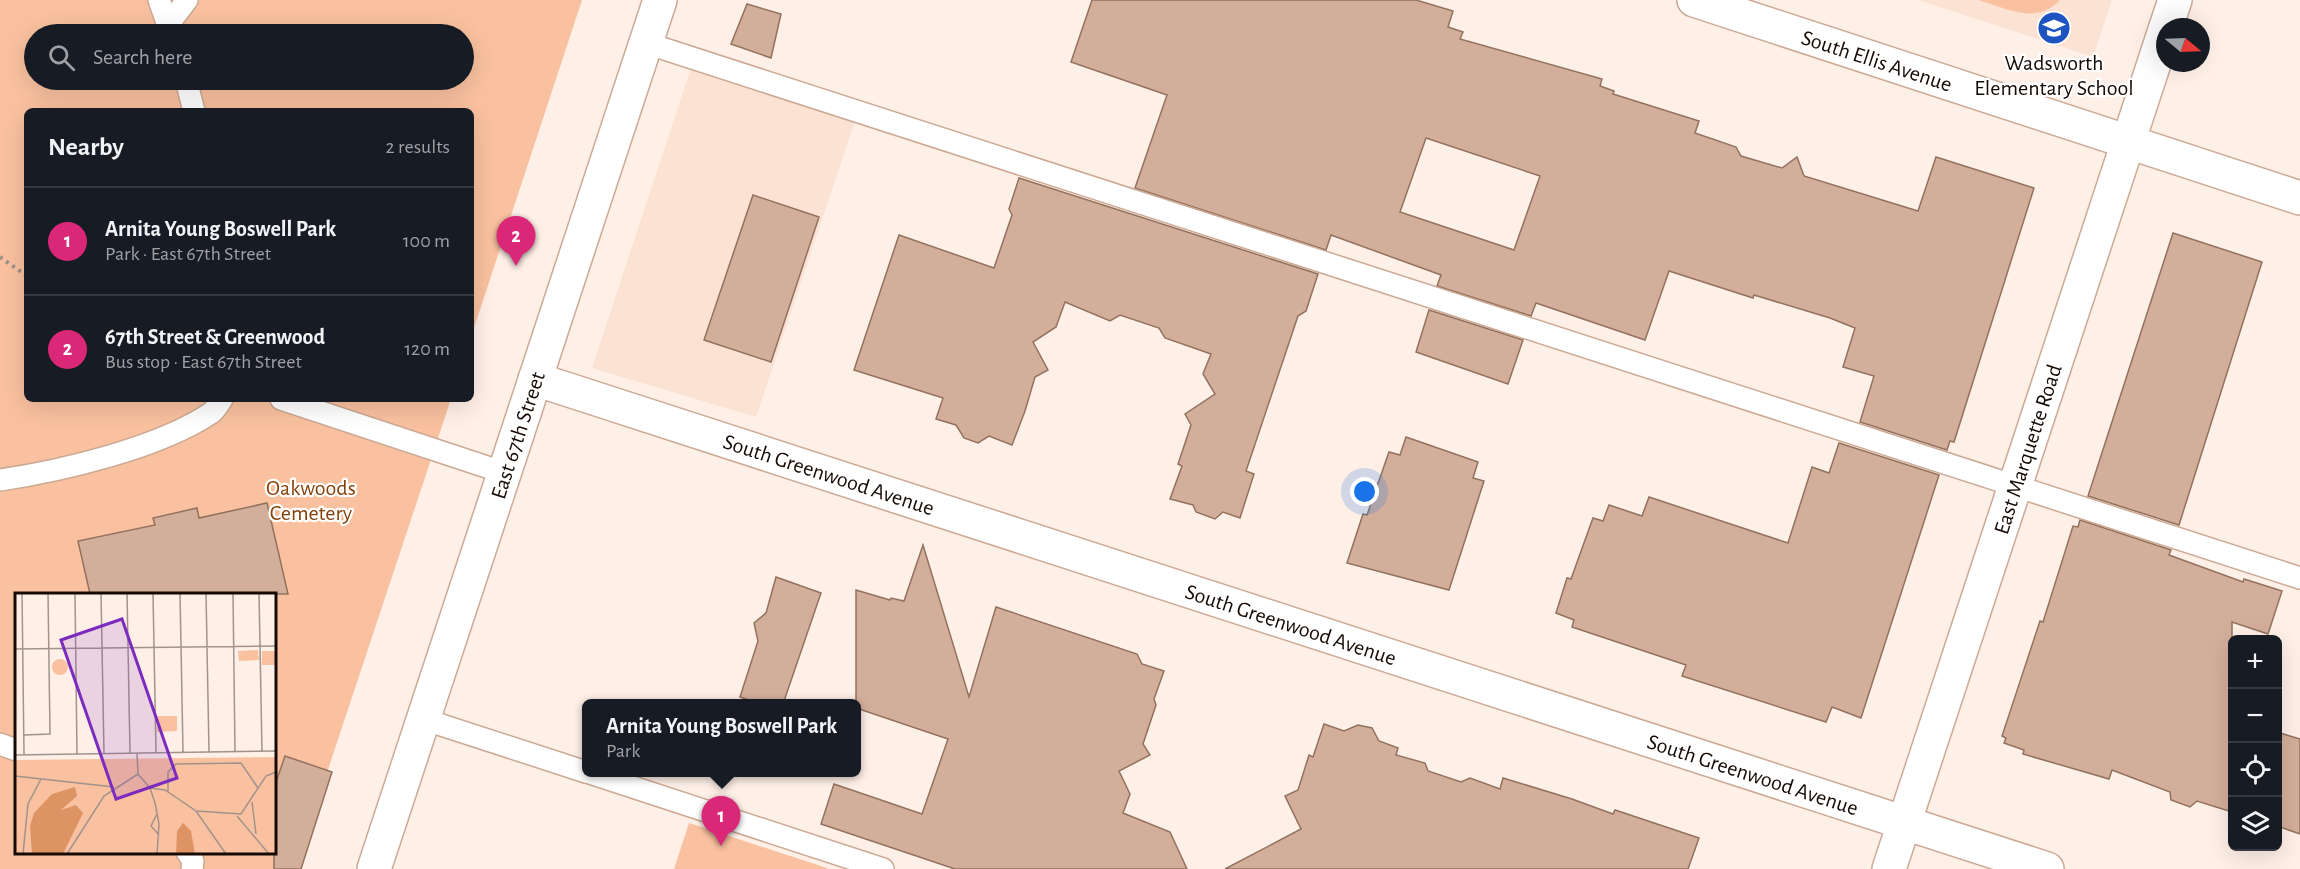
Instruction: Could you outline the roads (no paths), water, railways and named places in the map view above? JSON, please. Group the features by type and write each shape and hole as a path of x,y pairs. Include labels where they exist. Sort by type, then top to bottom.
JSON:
{"street":[{"name":"East 67th Street","path":"374,869 660,0"},
{"name":"South Ellis Avenue","path":"1694,0 2300,198"},
{"name":"East Marquette Road","path":"2169,18 2175,0"},
{"name":"East Marquette Road","path":"1889,869 2156,55"},
{"name":"South Greenwood Avenue","path":"535,380 2047,869"}],"lane":[{"path":"159,0 168,24"},
{"path":"173,24 187,0"},
{"path":"646,43 2300,578"},
{"path":"189,90 193,108"},
{"path":"1,482 158,441 213,412 220,402"},
{"path":"290,402 505,473"},
{"path":"423,719 582,770"},
{"path":"0,744 15,750"},
{"path":"602,777 883,869"},
{"path":"187,854 192,861 192,869"}],"place":[{"name":"Wadsworth Elementary School","path":"2054,28"},
{"name":"67th Street & Greenwood","path":"516,266"},
{"name":"Arnita Young Boswell Park","path":"721,846"}],"park label":[{"name":"Oakwoods Cemetery","path":"311,500"}]}
